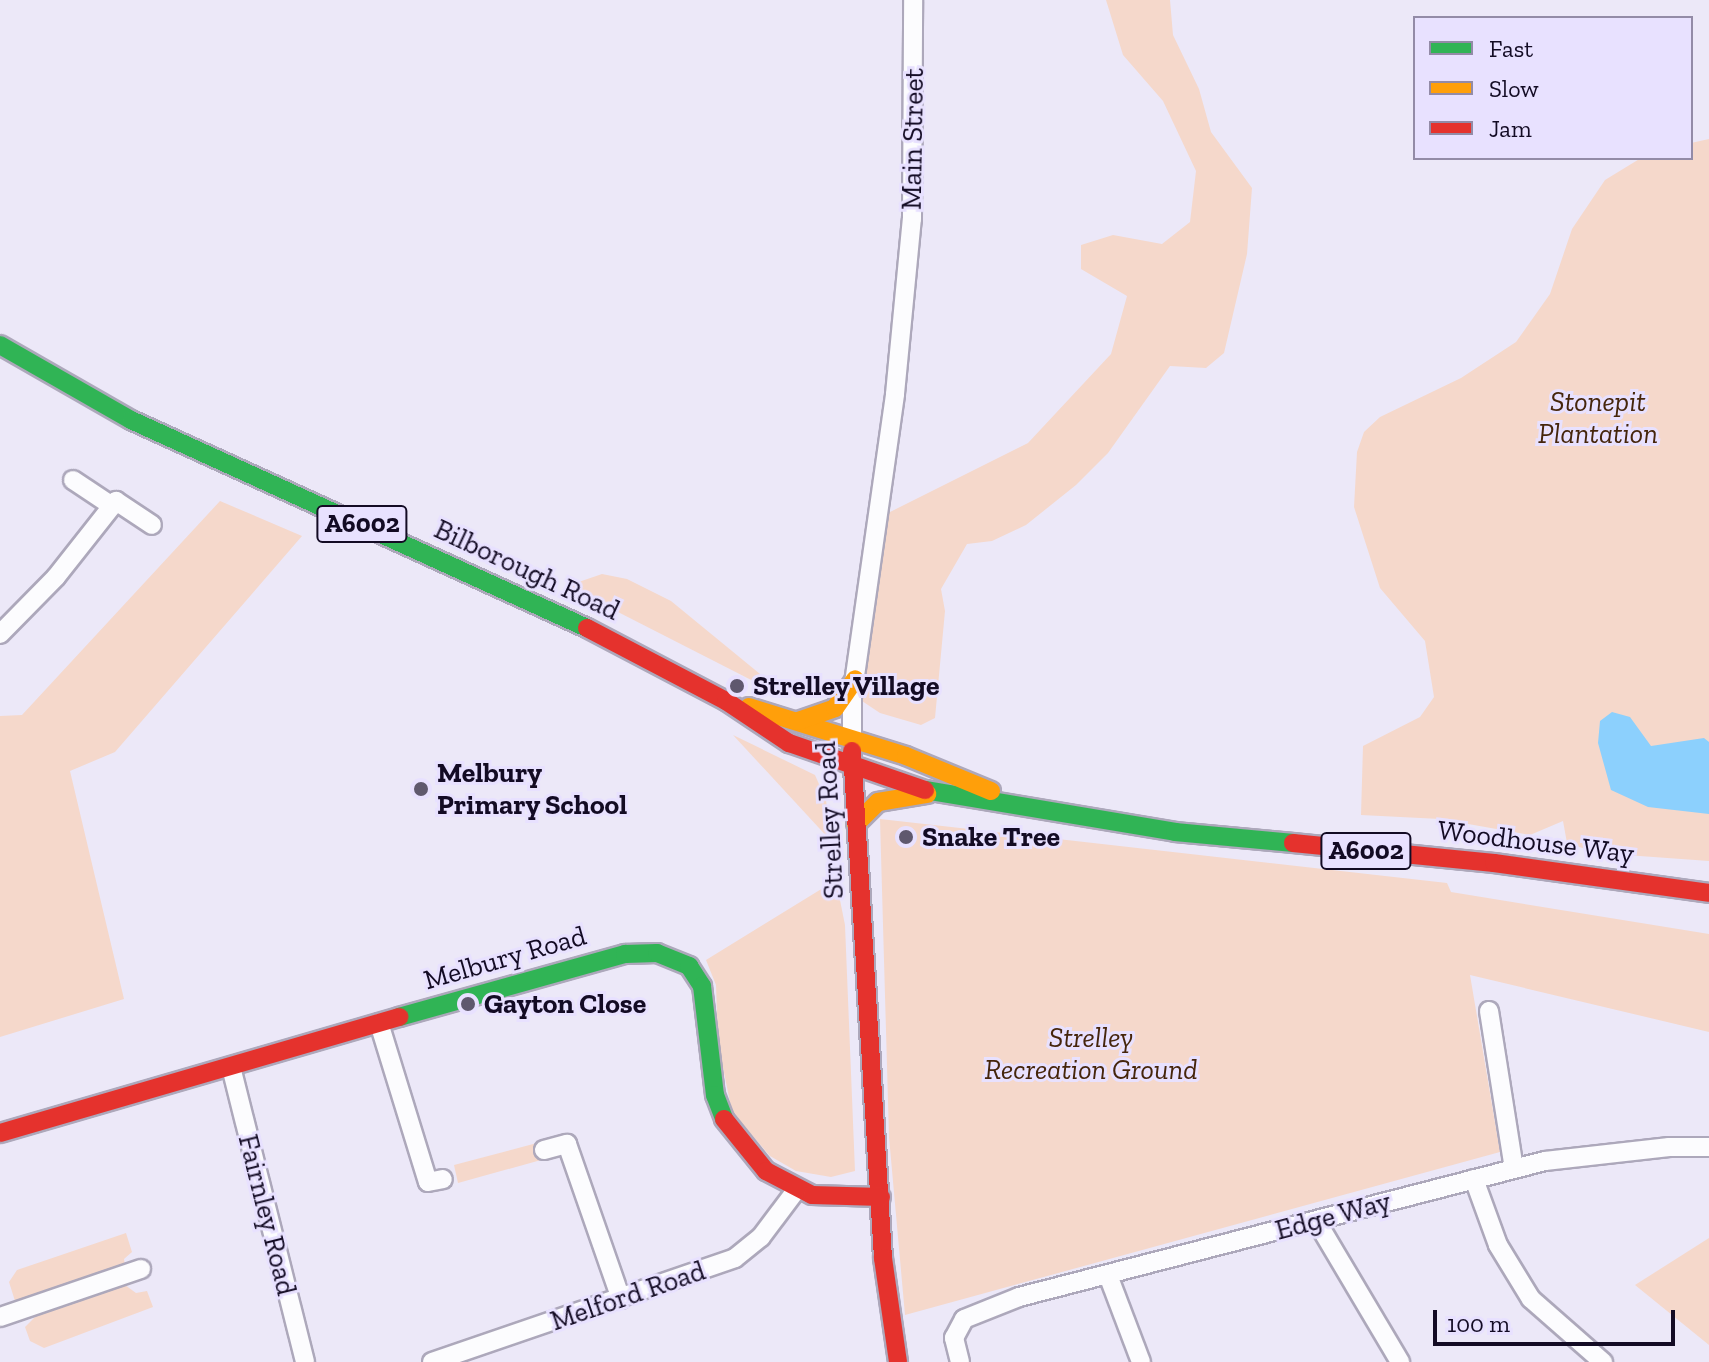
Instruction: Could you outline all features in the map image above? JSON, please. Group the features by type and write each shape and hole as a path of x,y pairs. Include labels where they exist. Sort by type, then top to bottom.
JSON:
{"main road":[{"name":"Bilborough Road","path":"0,345 145,427 534,600 726,701 789,743 851,767"},
{"path":"798,721 835,708 855,679"},
{"name":"Bilborough Road","path":"726,701 798,721 852,741"},
{"name":"Strelley Road","path":"852,741 851,767 883,1258 898,1362"},
{"name":"Woodhouse Way","path":"852,741 906,756 1024,804"},
{"name":"Woodhouse Way","path":"851,767 934,793 1024,804 1175,832 1494,863 1709,893"},
{"name":"A6002","path":"856,824 878,802 934,793"},
{"name":"Melbury Road","path":"0,1133 625,954 672,957 689,966 702,986 709,1073 726,1125 766,1171 812,1195 881,1197"}],"street":[{"name":"Main Street","path":"907,277 913,0"},
{"name":"Strelley Road","path":"852,741 855,679 907,277"},
{"path":"73,480 112,506"},
{"path":"0,634 56,577 116,501 152,525"},
{"path":"1489,1011 1514,1168"},
{"path":"379,1023 428,1182 443,1179"},
{"name":"Fairnley Road","path":"231,1067 305,1362"},
{"path":"544,1150 567,1144 621,1299"},
{"name":"Edge Way","path":"960,1362 954,1338 964,1319 1019,1297 1317,1222 1514,1168 1669,1147 1709,1147"},
{"path":"1474,1179 1498,1245 1531,1299 1603,1362"},
{"name":"Melford Road","path":"432,1362 735,1258 761,1237 797,1189"},
{"path":"1317,1222 1400,1362"},
{"path":"0,1317 141,1269"},
{"path":"1108,1275 1141,1362"}],"green space":[{"path":"1106,0 1170,0 1173,35 1199,89 1211,132 1252,188 1247,254 1224,353 1206,368 1170,366 1108,453 1076,485 1026,525 992,541 967,544 941,589 945,611 935,718 921,725 880,713 859,699 884,515 1028,443 1111,354 1127,296 1081,269 1081,245 1113,235 1162,244 1190,222 1196,171 1163,101 1123,55"},
{"name":"Stonepit Plantation","path":"1709,139 1709,861 1598,853 1567,843 1563,821 1530,835 1440,819 1361,815 1363,746 1420,717 1434,697 1425,641 1380,588 1354,507 1357,452 1364,432 1380,417 1461,378 1516,342 1550,294 1572,229 1605,180 1638,160 1693,160 1693,143"},
{"path":"220,501 302,536 115,752 70,771 124,999 0,1037 0,716 22,715"},
{"path":"602,574 627,579 671,601 771,683 767,688 567,586"},
{"path":"733,735 815,775 826,800 831,841"},
{"name":"Strelley Recreation Ground","path":"880,819 1447,883 1451,892 1709,934 1709,1032 1470,975 1500,1152 905,1315 889,1137"},
{"path":"836,880 845,925 855,1171 831,1177 796,1171 770,1156 732,1112 718,1043 716,985 706,960"},
{"path":"537,1143 541,1160 458,1183 454,1165"},
{"path":"126,1233 132,1252 124,1259 125,1266 15,1301 9,1282 17,1270"},
{"path":"1709,1238 1709,1345 1635,1285"},
{"path":"125,1285 136,1293 147,1291 153,1307 44,1348 30,1341 25,1327 38,1314"}],"water":[{"path":"1612,712 1630,717 1651,746 1704,738 1709,742 1709,814 1648,807 1611,790 1598,743 1600,721"}],"traffic: fast":[{"path":"0,345 131,420 587,628"},
{"path":"925,790 1175,832 1293,843"},
{"path":"399,1017 625,954 657,953 689,966 702,986 715,1095 724,1119"}],"traffic: slow":[{"path":"798,721 835,708 855,679"},
{"path":"749,707 906,756 991,791"},
{"path":"856,824 878,802 927,794"}],"traffic: jam":[{"path":"587,628 726,701 789,743 925,790"},
{"path":"852,751 883,1258 898,1362"},
{"path":"1293,843 1494,863 1709,893"},
{"path":"0,1133 399,1017"},
{"path":"724,1119 766,1171 812,1195 881,1197"}],"place":[{"name":"Strelley Village","path":"737,686"},
{"name":"Melbury Primary School","path":"421,789"},
{"name":"Snake Tree","path":"906,837"},
{"name":"Gayton Close","path":"468,1004"}]}
